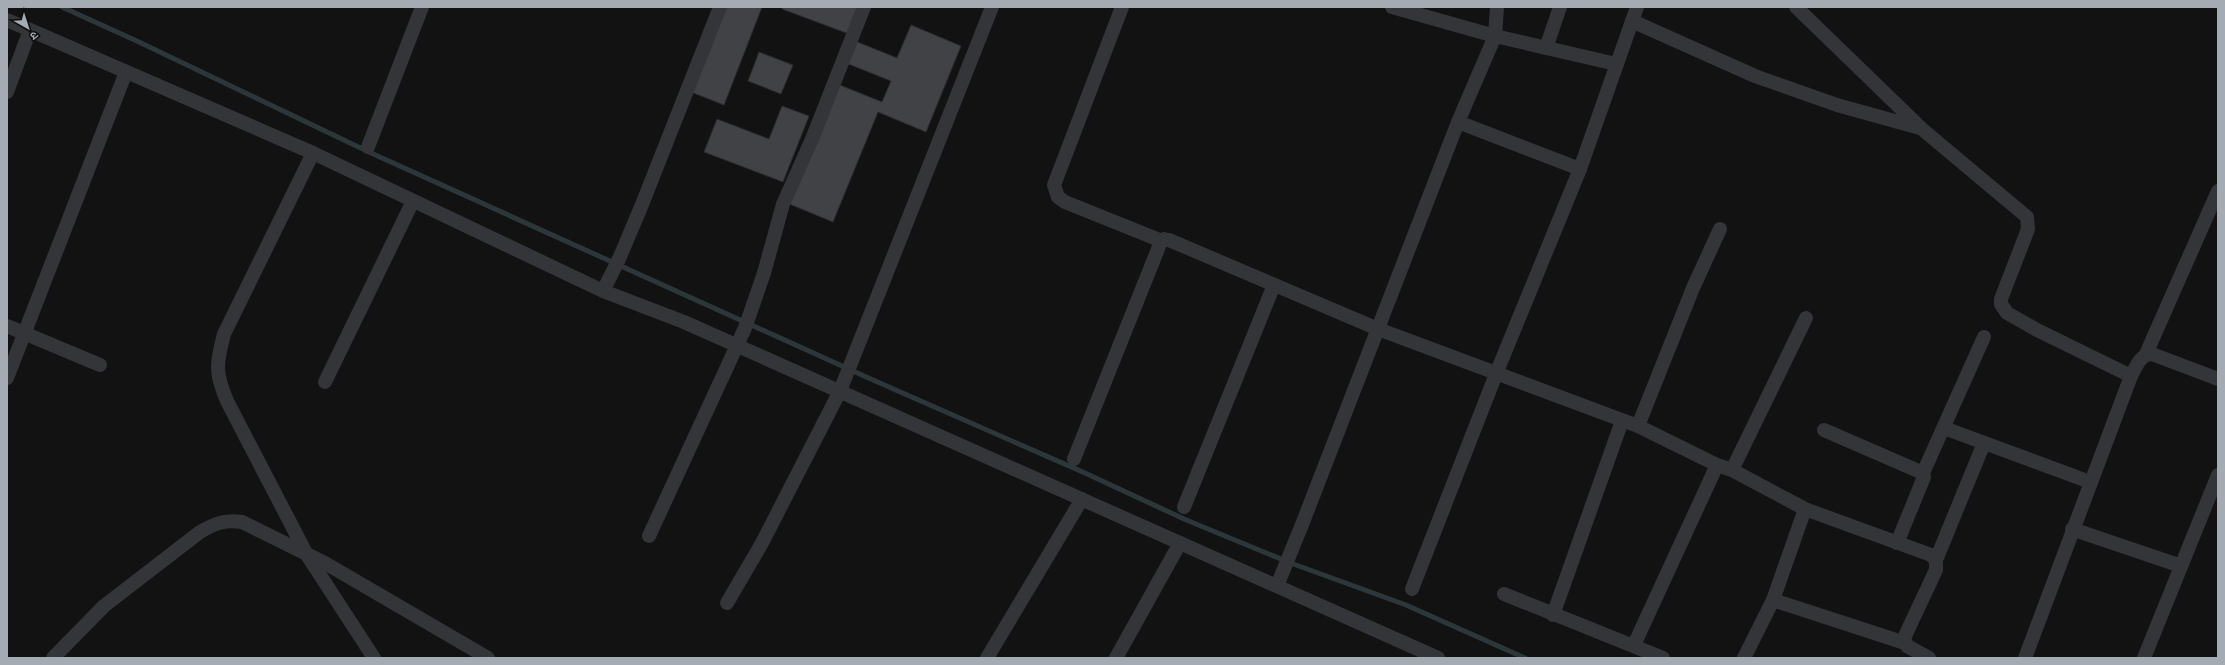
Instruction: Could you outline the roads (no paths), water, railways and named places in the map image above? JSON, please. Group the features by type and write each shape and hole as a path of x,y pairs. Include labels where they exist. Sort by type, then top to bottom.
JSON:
{"street":[{"path":"368,147 422,7"},
{"path":"603,291 619,259 678,117 720,7"},
{"path":"649,536 745,328 764,273 783,204 812,139 864,7"},
{"path":"727,603 762,543 842,385 992,7"},
{"path":"1122,7 1054,185 1058,197 1064,202 1162,241 1169,240 1378,329 1638,426 1717,465 1732,470 1805,509 1931,555 1936,560"},
{"path":"1392,7 1495,36 1616,64"},
{"path":"1279,580 1458,122 1495,36 1497,7"},
{"path":"1546,48 1560,7"},
{"path":"1412,589 1496,374 1580,169 1637,7"},
{"path":"1796,7 1922,129 2027,218 2028,229 2001,299 2001,304 2007,313 2037,330 2131,376"},
{"path":"7,20 313,153 603,291 684,322 737,346 842,385 1082,499 1180,543 1279,580 1438,658"},
{"path":"1632,21 1755,76 1837,105 1922,129"},
{"path":"7,92 30,30"},
{"path":"7,378 126,72"},
{"path":"1458,122 1580,169"},
{"path":"313,153 224,334 216,367 227,401 307,554 374,658"},
{"path":"2025,658 2072,529 2131,376 2146,354 2218,191"},
{"path":"325,382 413,201"},
{"path":"1638,426 1693,288 1720,229"},
{"path":"1074,459 1162,241"},
{"path":"1184,507 1274,285"},
{"path":"1732,470 1806,318"},
{"path":"7,326 25,332 100,365"},
{"path":"1897,543 1924,477 1923,473 1984,336"},
{"path":"2146,354 2152,354 2218,379"},
{"path":"1553,614 1622,421"},
{"path":"1944,428 2090,482"},
{"path":"1824,430 1923,473"},
{"path":"1905,643 1906,632 1936,570 1936,560 1984,444"},
{"path":"1634,646 1717,465"},
{"path":"2144,658 2218,475"},
{"path":"987,658 1082,499"},
{"path":"1744,658 1773,600 1805,509"},
{"path":"53,658 104,606 200,532 214,524 226,520 242,522 347,575 488,658"},
{"path":"2072,529 2182,566"},
{"path":"1116,658 1180,543"},
{"path":"1504,594 1663,658"},
{"path":"1773,600 1905,643 1929,658"}],"waterway":[{"path":"62,7 139,42 371,153 873,380 1085,473 1184,519 1288,562 1406,605 1525,658"}]}
